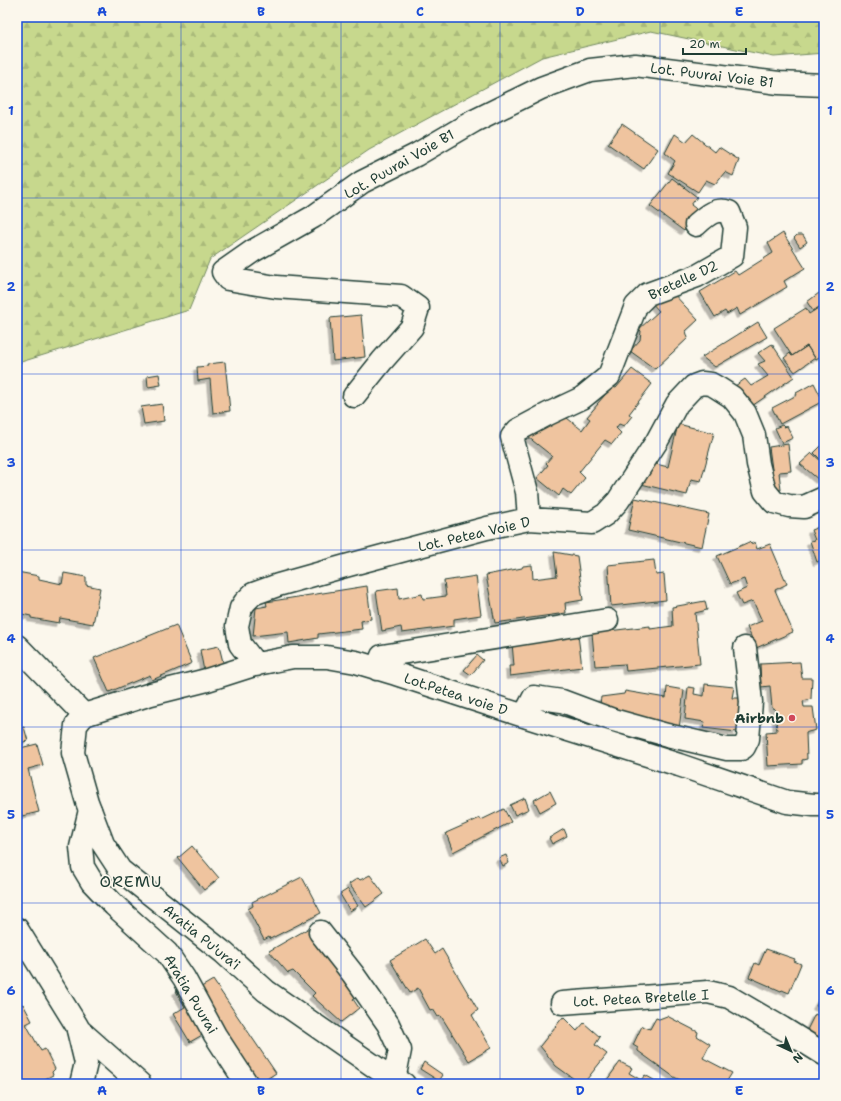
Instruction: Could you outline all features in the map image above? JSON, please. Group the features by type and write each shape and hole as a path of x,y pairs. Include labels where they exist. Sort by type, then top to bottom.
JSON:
{"street":[{"name":"Lot. Puurai Voie B1","path":"354,396 412,327 418,308 401,296 276,287 228,279 223,272 253,250 313,216 362,182 416,155 474,121 534,91 590,70 635,65 779,82 824,85"},
{"name":"Bretelle D2","path":"528,519 527,492 512,437 518,430 582,398 609,376 636,306 648,294 697,276 732,256 735,227 729,212 722,210 707,215 696,225"},
{"name":"Lot. Petea Voie D","path":"256,665 240,644 237,626 241,608 253,594 278,585 349,565 487,528 528,519 592,523 606,514 618,500 657,441 677,404 694,386 702,383 711,384 732,397 745,413 754,435 758,464 765,491 774,502 789,506 804,507 824,498"},
{"path":"376,669 382,656 607,620"},
{"path":"17,646 84,715"},
{"path":"524,716 534,697 562,701 613,720 667,735 727,749 741,750 748,739 751,702 745,648"},
{"name":"Lot.Petea voie D","path":"84,715 151,694 207,680 256,665 293,657 327,657 356,662 425,683 787,802 814,806 824,805"},
{"name":"Aratia Pu'ura'i","path":"84,715 76,726 73,753 90,810 103,844 120,870 224,953 266,991 399,1082"},
{"name":"Aratia Puurai","path":"90,810 81,847 83,867 92,882 114,905 167,953 184,978 215,1035 247,1084"},
{"path":"17,929 77,1026 86,1063 80,1084"},
{"path":"320,932 353,974 388,1024 400,1050 399,1082"},
{"name":"Lot. Petea Bretelle I","path":"562,1003 708,992 728,997 824,1054"},
{"path":"78,1029 140,1084"}],"green space":[{"path":"17,17 824,17 824,53 774,57 651,31 542,57 369,150 210,259 189,310 21,362 17,366"}],"building":[{"path":"622,124 658,149 644,169 608,144"},
{"path":"675,134 686,142 693,134 715,152 719,147 739,160 733,176 725,172 715,184 706,180 698,192 668,173 675,161 665,153"},
{"path":"672,178 697,197 691,205 699,211 684,231 650,206"},
{"path":"783,233 805,268 784,281 787,287 740,315 737,308 727,314 725,311 715,317 700,292 735,271 738,275 773,253 768,243"},
{"path":"797,235 803,235 807,242 800,247 794,238"},
{"path":"671,291 698,320 686,331 688,338 655,369 630,351 640,340 641,331 639,329 659,311 650,301"},
{"path":"819,293 824,301 824,304 813,311 807,302"},
{"path":"824,304 824,344 822,345 824,348 824,354 816,359 807,346 792,356 774,328 806,308 809,314"},
{"path":"361,315 365,357 333,361 330,318"},
{"path":"758,322 767,337 715,367 702,357"},
{"path":"772,344 794,377 749,408 735,386 745,379 751,386 768,376 758,364 765,361 758,353"},
{"path":"807,346 815,358 795,372 784,358 790,353 792,356"},
{"path":"225,362 230,411 213,413 210,379 198,381 197,367"},
{"path":"632,369 652,384 629,414 632,416 624,426 619,424 616,428 621,433 612,444 605,440 579,472 585,478 571,495 563,489 559,496 537,478 548,465 546,463 552,456 528,437 545,422 562,414 582,430 590,419 587,417 597,404 612,387 616,388"},
{"path":"159,374 161,385 148,387 147,376"},
{"path":"814,383 823,401 780,424 772,408 797,395 796,393"},
{"path":"162,404 164,421 144,424 141,407"},
{"path":"678,424 714,433 701,481 691,479 687,495 641,484 652,463 668,467"},
{"path":"782,425 784,427 787,426 793,438 782,443 775,428"},
{"path":"788,444 791,471 779,472 781,490 775,491 769,447"},
{"path":"821,446 824,449 824,463 814,453"},
{"path":"812,453 824,464 824,474 819,480 800,464"},
{"path":"635,498 709,514 702,547 628,530"},
{"path":"824,525 824,559 817,562 810,541 815,540 811,530"},
{"path":"749,542 751,544 755,542 757,549 770,544 787,584 775,590 793,632 756,648 747,627 762,621 753,601 742,605 736,593 747,588 744,579 730,584 717,556"},
{"path":"554,552 577,556 583,600 565,603 566,613 495,623 486,575 532,565 533,579 557,576"},
{"path":"654,560 656,575 664,574 666,600 611,606 608,565"},
{"path":"17,572 39,576 39,579 62,584 64,573 86,577 86,585 100,588 93,624 60,618 59,623 31,618 31,616 17,613"},
{"path":"476,576 481,615 454,619 454,626 402,633 401,627 382,631 376,591 398,588 399,599 422,594 423,599 446,596 444,581"},
{"path":"367,586 371,619 361,621 362,629 318,634 318,638 289,643 288,632 253,636 256,608 267,606 266,602"},
{"path":"705,601 707,610 695,613 700,664 626,671 625,664 595,666 592,633 650,626 650,629 673,626 672,607"},
{"path":"176,625 192,663 152,680 150,675 109,692 94,658"},
{"path":"578,635 582,667 510,676 509,666 514,666 512,643"},
{"path":"219,646 224,666 204,671 200,650"},
{"path":"477,655 483,660 471,675 464,670"},
{"path":"800,662 802,678 812,678 811,699 803,701 804,707 813,707 816,730 806,733 807,759 802,760 802,764 768,766 766,732 777,731 775,709 772,708 770,686 761,687 760,664"},
{"path":"705,684 734,687 732,698 741,698 737,732 703,728 705,722 685,719 688,687 695,688 694,694 704,696"},
{"path":"667,687 684,690 679,729 599,711 601,697 624,694 625,691 666,698"},
{"path":"24,727 28,741 19,743 20,748 37,744 43,765 28,769 39,812 22,816 19,805 17,805 17,729"},
{"path":"550,791 556,803 540,812 534,800"},
{"path":"525,798 529,809 515,815 510,805"},
{"path":"504,809 511,822 453,852 446,833 480,818 481,820"},
{"path":"564,829 567,836 552,844 549,838"},
{"path":"192,846 219,878 204,890 178,858"},
{"path":"506,855 509,863 503,866 499,858"},
{"path":"370,875 384,894 366,907 349,884 358,878 360,880"},
{"path":"302,877 321,913 270,939 269,937 264,940 248,909 253,906 252,902"},
{"path":"348,889 358,906 350,911 340,894"},
{"path":"309,928 362,993 353,999 359,1008 341,1022 312,996 315,993 293,971 288,973 269,951"},
{"path":"425,939 435,954 442,949 478,1010 472,1015 491,1048 469,1061 441,1016 438,1017 433,1009 430,1010 418,988 410,993 390,960"},
{"path":"766,949 795,959 794,961 801,964 789,993 749,977 755,963 759,965"},
{"path":"213,980 276,1073 259,1084 198,989"},
{"path":"184,987 204,1034 190,1042 173,1014 185,1007 176,991"},
{"path":"824,992 824,1010 816,1006"},
{"path":"23,1004 32,1021 26,1024 41,1051 45,1049 55,1069 52,1072 53,1075 35,1084 17,1084 17,1006 18,1007"},
{"path":"815,1014 824,1018 824,1041 806,1032"},
{"path":"667,1016 698,1032 697,1036 710,1044 703,1058 732,1073 725,1084 688,1084 674,1077 638,1051 638,1048 633,1045 642,1026 650,1029 656,1018 659,1019"},
{"path":"563,1017 577,1031 584,1023 600,1037 595,1045 607,1054 583,1084 556,1066 540,1046"},
{"path":"424,1062 443,1075 439,1081 420,1069"},
{"path":"620,1062 632,1068 629,1073 641,1080 645,1075 661,1084 604,1084"}],"place":[{"name":"Airbnb","path":"792,718"}],"district":[{"name":"OREMU","path":"131,881"}]}
